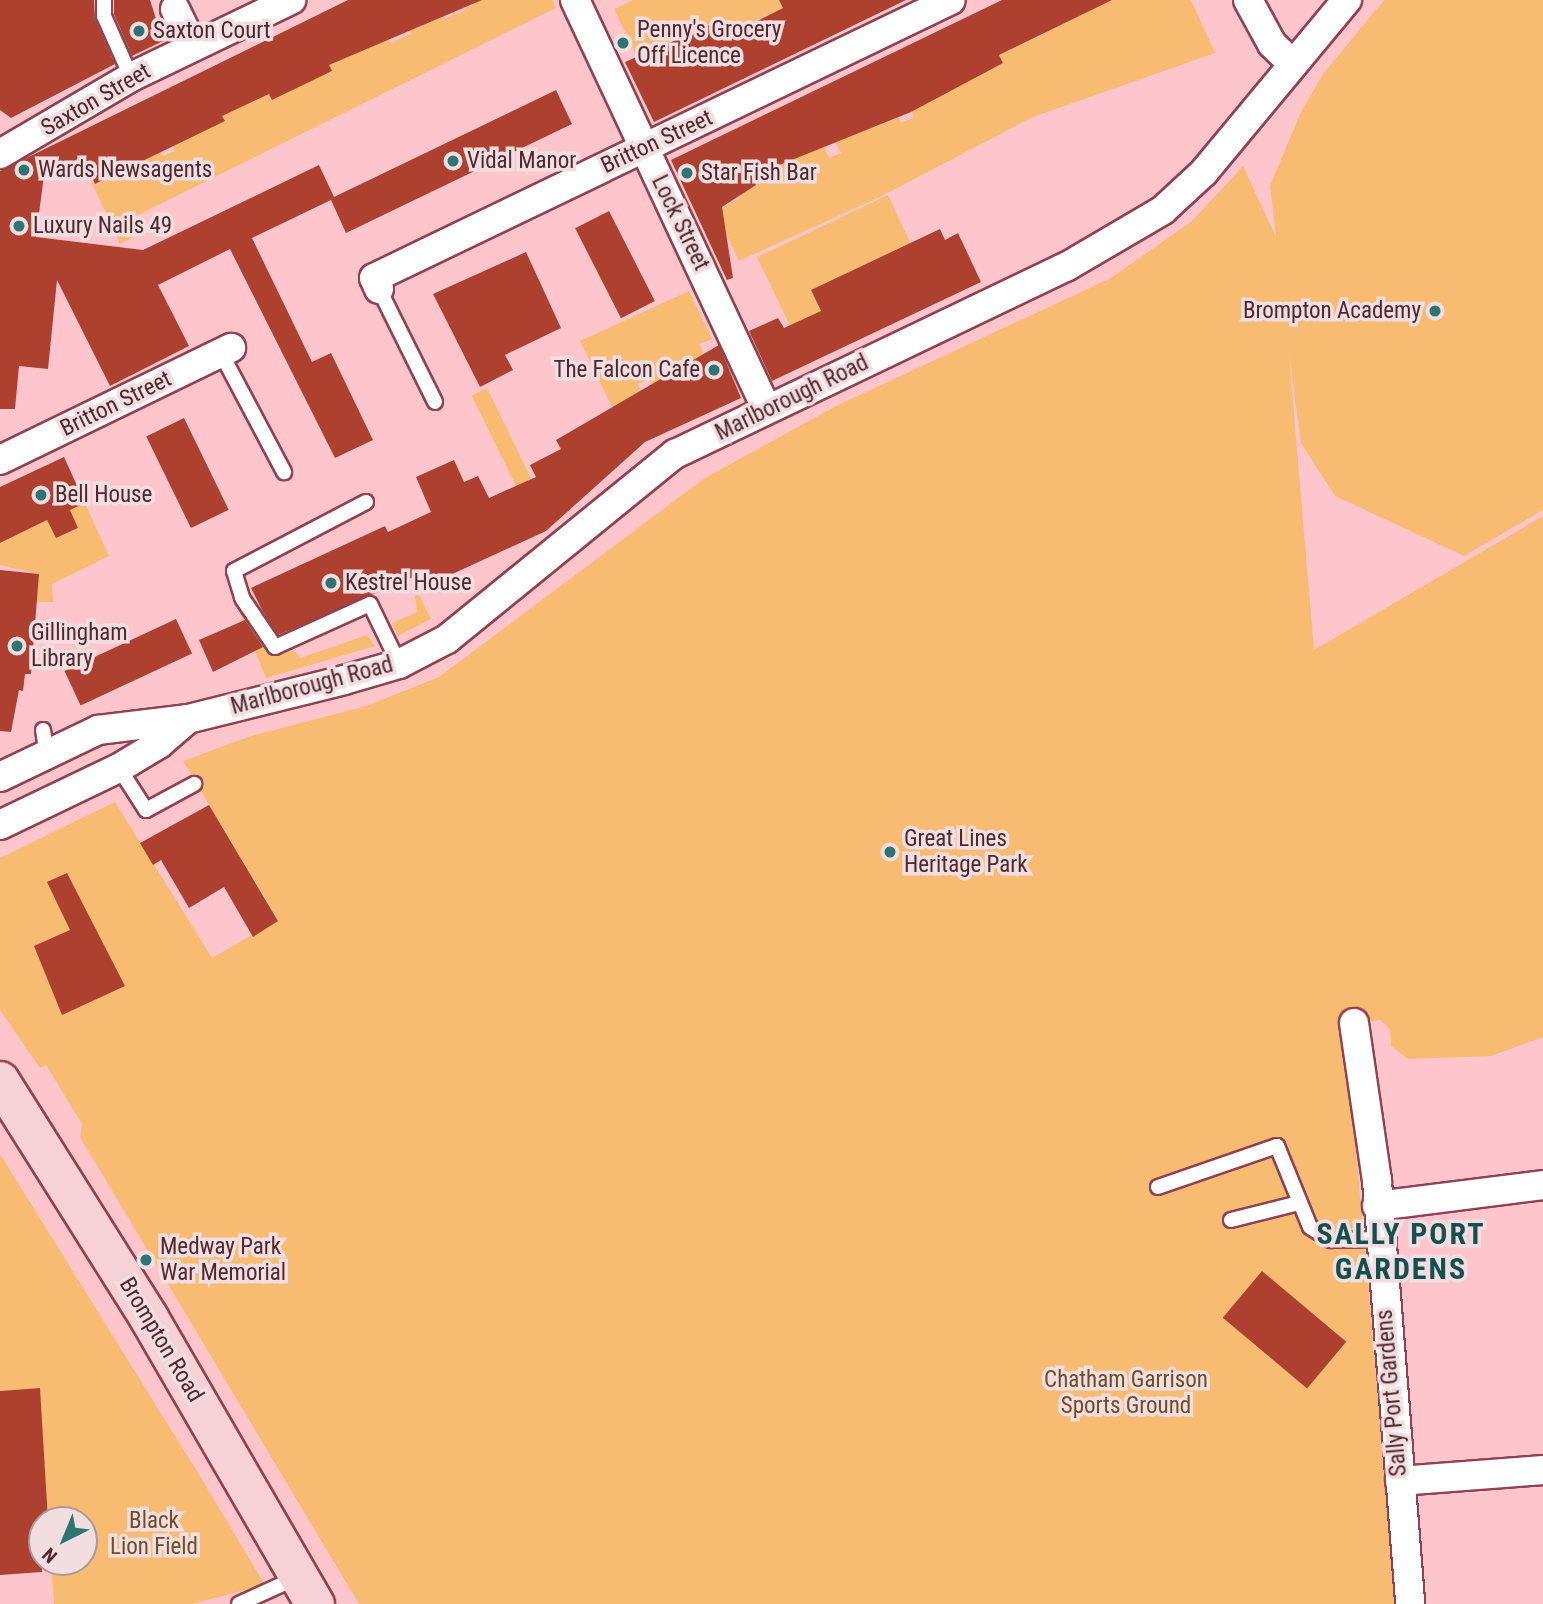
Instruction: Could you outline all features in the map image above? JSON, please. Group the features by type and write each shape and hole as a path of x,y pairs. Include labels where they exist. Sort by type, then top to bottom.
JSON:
{"main road":[{"name":"Brompton Road","path":"0,1081 149,1318 306,1591"}],"street":[{"name":"Saxton Street","path":"0,154 131,77 291,0"},
{"name":"Lock Street","path":"575,0 767,409"},
{"name":"Britton Street","path":"379,289 374,278 951,0"},
{"path":"1248,0 1272,44 1293,64"},
{"name":"Marlborough Road","path":"0,777 45,743 106,728 188,719 399,664 447,639 675,454 1066,267 1163,210 1204,172 1347,0"},
{"path":"175,9 193,46"},
{"name":"Britton Street","path":"0,460 226,350"},
{"name":"Marlborough Road","path":"0,825 119,768 159,744 188,719"},
{"name":"Sally Port Gardens","path":"1354,1023 1377,1194 1410,1604"},
{"path":"1377,1194 1543,1185"},
{"path":"1400,1481 1543,1469"}],"lane":[{"path":"104,0 104,16 131,77"},
{"path":"379,289 435,402"},
{"path":"226,350 284,472"},
{"path":"366,502 234,571 242,598 275,647 370,604 399,664"},
{"path":"119,768 146,810 194,784"},
{"path":"1158,1187 1273,1145 1309,1226 1327,1239 1379,1239"},
{"path":"1231,1220 1299,1203"},
{"path":"239,1604 306,1591"}],"green space":[{"path":"435,0 445,19 453,15 446,0 456,14 466,9 462,0 470,8 477,0 553,0 556,8 128,220 136,236 120,244 90,179 96,185 107,179 99,160 158,147 163,156 175,151 164,128 225,122 216,103 262,80 272,100 280,96 274,75 284,95 323,69 325,75 332,72 323,52 380,24 390,43 411,34 402,13 407,11 417,29 424,25 416,7"},
{"path":"633,0 779,0 783,8 731,32 724,19 681,41 678,35 669,40 683,70 644,72 614,9"},
{"path":"1110,0 1191,0 1215,53 1033,117 878,198 739,261 704,186 722,208 741,196 730,172 749,188 756,185 752,176 821,141 829,158 841,153 828,125 858,112 867,130 895,119 888,96 901,123 914,117 901,90 993,68 1003,63 995,46 1003,53 1014,48 1009,38 1015,36 1020,45 1029,41 1031,27 1036,38 1045,33 1040,23"},
{"name":"Great Lines Heritage Park","path":"1384,0 1543,0 1543,510 1464,556 1335,496 1301,443 1289,354 1314,650 1543,516 1543,1037 1491,1056 1408,1059 1391,1046 1390,1029 1380,1020 1345,1025 1396,1604 359,1604 80,1137 82,1124 46,1065 40,1068 0,1010 0,858 115,802 212,958 278,920 183,761 251,736 366,706 439,677 705,478 836,406 1111,278 1192,221 1243,166 1276,237 1270,186 1300,114 1323,74"},
{"path":"888,195 923,270 902,247 811,291 824,318 790,326 757,257"},
{"path":"689,291 712,339 699,344 706,358 654,383 660,402 649,379 638,384 649,409 613,409 580,341"},
{"path":"487,388 533,481 517,489 472,395"},
{"path":"85,503 109,556 52,584 53,602 36,602 38,574 0,565 0,543 47,520 56,538 78,529 70,510"},
{"path":"237,595 261,644 274,653 295,651 300,658 367,635 375,646 266,678 233,596"},
{"path":"419,595 431,619 398,636 392,623 417,612 415,596"},
{"name":"Black Lion Field","path":"0,1154 265,1585 192,1604 54,1604 52,1576 98,1576 98,1506 47,1506 39,1389 0,1391"}],"building":[{"path":"0,0 94,0 95,19 115,64 11,118 0,110"},
{"name":"Saxton Court","path":"114,0 150,0 163,41 132,56 114,14"},
{"path":"348,0 482,0 329,65 332,71 272,100 269,94 222,116 225,121 95,184 82,157 44,175 36,237 143,250 319,165 334,197 556,90 572,124 346,233 331,200 252,238 312,362 331,353 373,440 335,458 230,249 158,285 189,346 110,386 57,280 48,369 19,366 15,409 0,409 0,171"},
{"path":"779,0 906,0 654,122 625,62 724,19 731,32 745,27 783,8"},
{"path":"1002,0 1112,0 999,55 1003,63 911,112 752,176 756,185 722,207 733,278 727,280 671,160"},
{"path":"609,211 655,301 621,318 575,228"},
{"path":"940,229 945,240 958,233 981,282 772,381 749,331 778,318 784,328 821,311 811,290"},
{"path":"526,252 561,328 505,355 513,370 480,387 433,294"},
{"path":"719,345 741,398 645,442 546,531 424,587 418,575 278,635 262,610 251,588 385,526 388,532 431,512 416,477 454,460 464,482 478,476 489,498 536,477 530,465 561,449 556,440"},
{"path":"184,418 229,510 191,528 146,436"},
{"name":"Bell House","path":"64,457 85,503 70,510 78,528 56,538 47,520 0,543 0,487"},
{"path":"0,570 39,574 31,674 25,674 23,691 19,690 11,732 0,731"},
{"path":"176,619 192,653 81,705 65,671"},
{"path":"245,620 263,647 213,672 199,640"},
{"path":"209,805 278,921 253,937 224,887 189,908 161,860 153,865 140,843"},
{"path":"67,873 125,986 62,1015 34,946 70,930 47,882"},
{"path":"1262,1271 1346,1342 1307,1388 1223,1318"},
{"path":"40,1388 47,1506 28,1506 28,1573 0,1575 0,1391"}],"place":[{"name":"Saxton Court","path":"139,31"},
{"name":"Penny's Grocery Off Licence","path":"623,43"},
{"name":"Vidal Manor","path":"453,161"},
{"name":"Wards Newsagents","path":"24,170"},
{"name":"Star Fish Bar","path":"687,173"},
{"name":"Luxury Nails 49","path":"19,226"},
{"name":"Brompton Academy","path":"1435,311"},
{"name":"The Falcon Cafe","path":"714,370"},
{"name":"Bell House","path":"41,495"},
{"name":"Kestrel House","path":"331,583"},
{"name":"Gillingham Library","path":"17,646"},
{"name":"Great Lines Heritage Park","path":"890,852"},
{"name":"Medway Park War Memorial","path":"146,1260"}],"district":[{"name":"SALLY PORT GARDENS","path":"1401,1251"}],"park label":[{"name":"Chatham Garrison Sports Ground","path":"1126,1393"}]}
